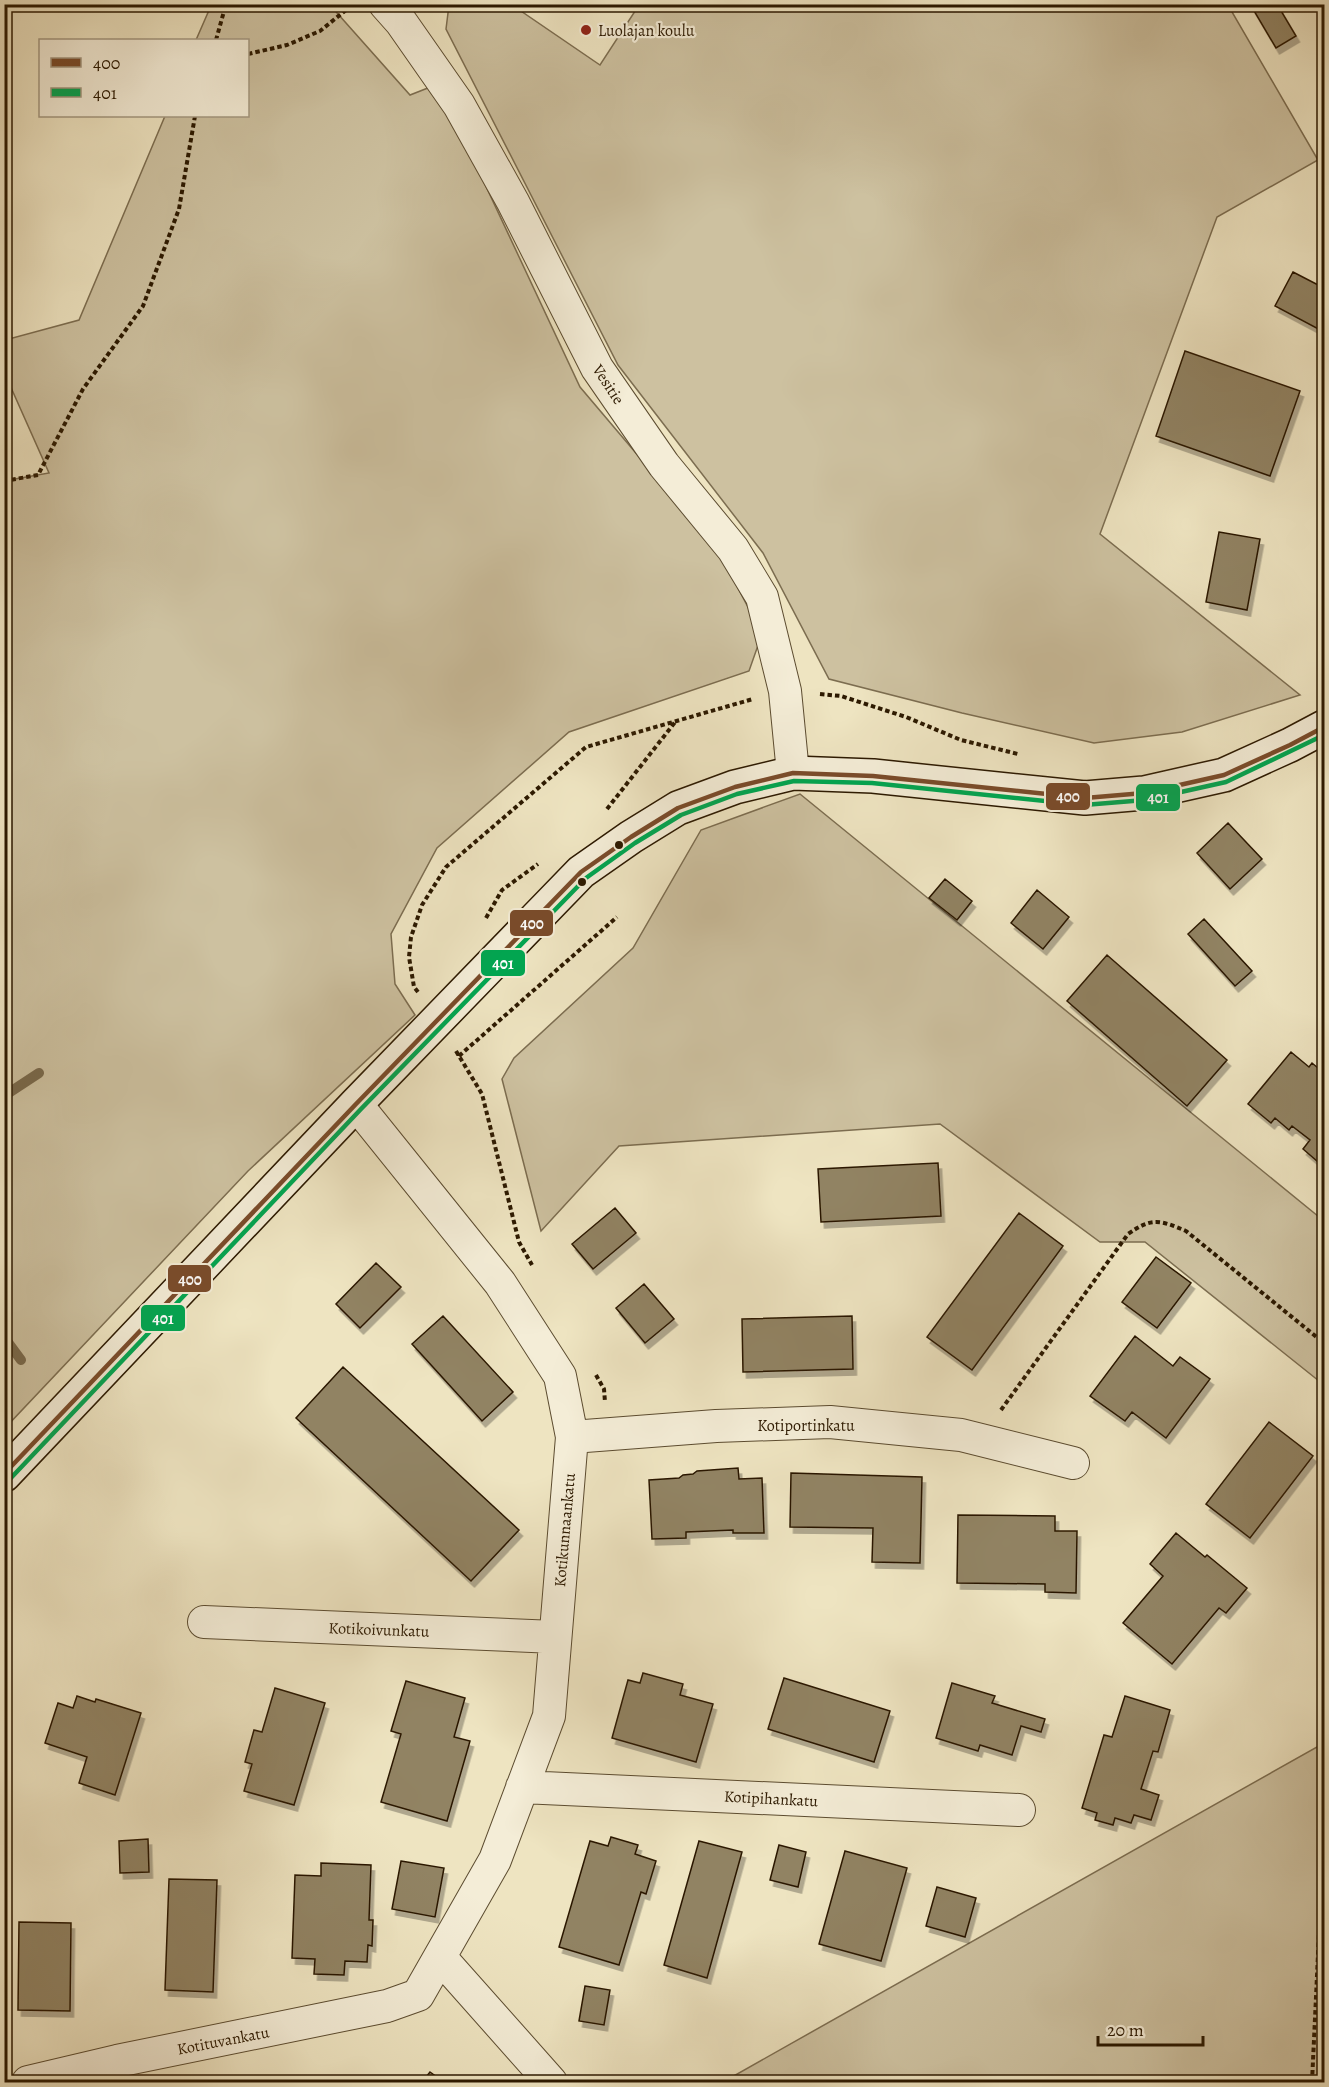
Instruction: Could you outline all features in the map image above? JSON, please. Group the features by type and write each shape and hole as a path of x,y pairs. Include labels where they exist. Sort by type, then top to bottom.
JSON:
{"main road":[{"path":"4,1475 356,1104 581,872 678,808 735,787 793,773 873,776 1085,798 1144,793 1224,775 1324,727"}],"street":[{"name":"Vesitie","path":"385,4 401,22 459,105 513,202 597,368 664,465 734,549 762,597 784,691 793,773"},
{"name":"Kotikunnaankatu","path":"356,1104 500,1283 560,1376 573,1437 549,1716 495,1860 418,1995"},
{"name":"Kotiportinkatu","path":"573,1437 716,1426 830,1422 961,1436 1073,1462"},
{"name":"Kotikoivunkatu","path":"204,1622 555,1636"},
{"name":"Kotipihankatu","path":"522,1787 1019,1810"},
{"path":"440,1957 551,2082"},
{"name":"Kotituvankatu","path":"28,2082 117,2061 387,2006 418,1995"}],"path":[{"path":"216,39 226,4"},
{"path":"249,54 287,45 320,31 354,4"},
{"path":"4,481 38,475 83,389 143,306 179,209 195,117"},
{"path":"459,1056 617,917"},
{"path":"438,1020 482,1094 519,1242 536,1272"},
{"path":"980,1440 1128,1234 1151,1221 1164,1222 1186,1231 1324,1343"},
{"path":"592,1369 604,1389 607,1435"},
{"path":"1312,2082 1320,1891 1324,1889"}],"shaded area":[{"path":"235,4 330,5 410,95 438,84 580,387 718,550 762,634 749,671 569,732 437,848 391,934 395,984 415,1015 248,1171 5,1428 4,481 49,473 5,374 5,340 79,320 165,117 249,117 249,39 196,39 210,8"},
{"path":"449,5 512,5 600,65 639,5 1228,5 1318,160 1217,217 1100,534 1300,695 1182,732 1094,743 962,713 829,679 763,553 618,365 446,29"},
{"path":"800,794 1324,1221 1324,1385 1145,1242 1100,1242 940,1124 619,1146 541,1231 502,1079 514,1058 633,948 701,830"},
{"path":"1324,1743 1324,2082 723,2082"}],"building":[{"path":"1250,4 1277,4 1296,36 1276,48"},
{"path":"1293,272 1324,288 1324,332 1275,306"},
{"path":"1185,351 1300,391 1270,476 1156,436"},
{"path":"1219,532 1260,539 1247,610 1206,602"},
{"path":"1228,823 1262,859 1230,889 1197,853"},
{"path":"945,879 972,901 957,920 929,898"},
{"path":"1037,890 1069,917 1043,949 1011,923"},
{"path":"1204,919 1252,971 1235,986 1188,934"},
{"path":"1107,955 1227,1060 1187,1106 1067,1001"},
{"path":"1291,1052 1309,1067 1312,1063 1324,1073 1324,1167 1303,1149 1310,1140 1292,1126 1289,1130 1275,1118 1271,1123 1248,1104"},
{"path":"938,1163 941,1216 821,1222 818,1169"},
{"path":"615,1208 636,1233 593,1269 572,1244"},
{"path":"1019,1213 1063,1246 972,1370 927,1337"},
{"path":"1156,1257 1191,1283 1157,1328 1122,1302"},
{"path":"376,1263 401,1287 360,1328 336,1304"},
{"path":"644,1284 674,1319 645,1343 616,1308"},
{"path":"443,1316 513,1392 482,1421 412,1344"},
{"path":"852,1316 853,1369 743,1372 742,1319"},
{"path":"1135,1336 1173,1366 1180,1357 1210,1379 1166,1438 1132,1412 1125,1421 1090,1396"},
{"path":"343,1367 519,1530 471,1581 296,1418"},
{"path":"1269,1422 1313,1456 1250,1538 1206,1504"},
{"path":"738,1468 739,1479 762,1478 764,1533 733,1533 733,1530 686,1532 686,1538 652,1539 649,1480 679,1478 697,1471"},
{"path":"791,1473 922,1477 920,1563 872,1562 873,1528 790,1527"},
{"path":"958,1515 1055,1516 1055,1531 1077,1531 1076,1593 1045,1592 1045,1584 957,1583"},
{"path":"1176,1533 1247,1588 1226,1613 1219,1608 1172,1664 1123,1623 1163,1576 1150,1564"},
{"path":"643,1673 683,1684 680,1695 713,1704 696,1762 612,1738 628,1680 640,1683"},
{"path":"784,1678 890,1711 874,1762 768,1729"},
{"path":"406,1681 465,1698 454,1737 470,1741 447,1821 381,1802 401,1734 391,1731"},
{"path":"952,1683 995,1696 992,1703 1045,1719 1041,1732 1021,1726 1012,1755 980,1745 978,1751 936,1738"},
{"path":"275,1688 325,1703 294,1805 244,1791 252,1764 245,1762 254,1730 262,1732"},
{"path":"77,1696 95,1702 96,1699 141,1713 115,1795 79,1783 87,1757 45,1743 58,1703 73,1708"},
{"path":"1125,1696 1170,1710 1158,1752 1153,1751 1141,1789 1159,1795 1151,1820 1134,1815 1131,1823 1115,1818 1113,1825 1095,1820 1097,1813 1082,1808 1104,1735 1112,1737"},
{"path":"611,1837 638,1845 635,1854 656,1861 646,1894 641,1892 619,1965 559,1947 590,1841 608,1846"},
{"path":"148,1839 149,1872 120,1873 119,1841"},
{"path":"699,1841 742,1852 707,1978 664,1965"},
{"path":"779,1845 806,1852 798,1887 770,1880"},
{"path":"845,1851 907,1868 881,1961 819,1944"},
{"path":"401,1861 444,1868 435,1917 392,1909"},
{"path":"321,1863 371,1865 369,1920 373,1920 372,1946 368,1945 367,1962 345,1961 344,1975 314,1974 315,1959 292,1958 295,1875 321,1876"},
{"path":"169,1879 217,1880 213,1992 165,1990"},
{"path":"937,1887 976,1898 965,1937 926,1926"},
{"path":"19,1922 71,1923 70,2011 18,2010"},
{"path":"585,1986 610,1990 604,2025 579,2021"},
{"path":"430,2072 444,2082 422,2082"}],"waterway":[{"path":"4,1096 39,1073"},
{"path":"4,1337 21,1360"}],"transit line":[{"name":"400","path":"4,1474 356,1104 581,872 678,808 735,787 793,773 873,776 1085,798 1144,793 1224,775 1324,727"},
{"name":"401","path":"9,1480 361,1109 586,878 635,843 681,815 737,794 794,781 872,783 1084,805 1145,800 1226,782 1324,735"}],"place":[{"name":"Luolajan koulu","path":"586,30"}]}
